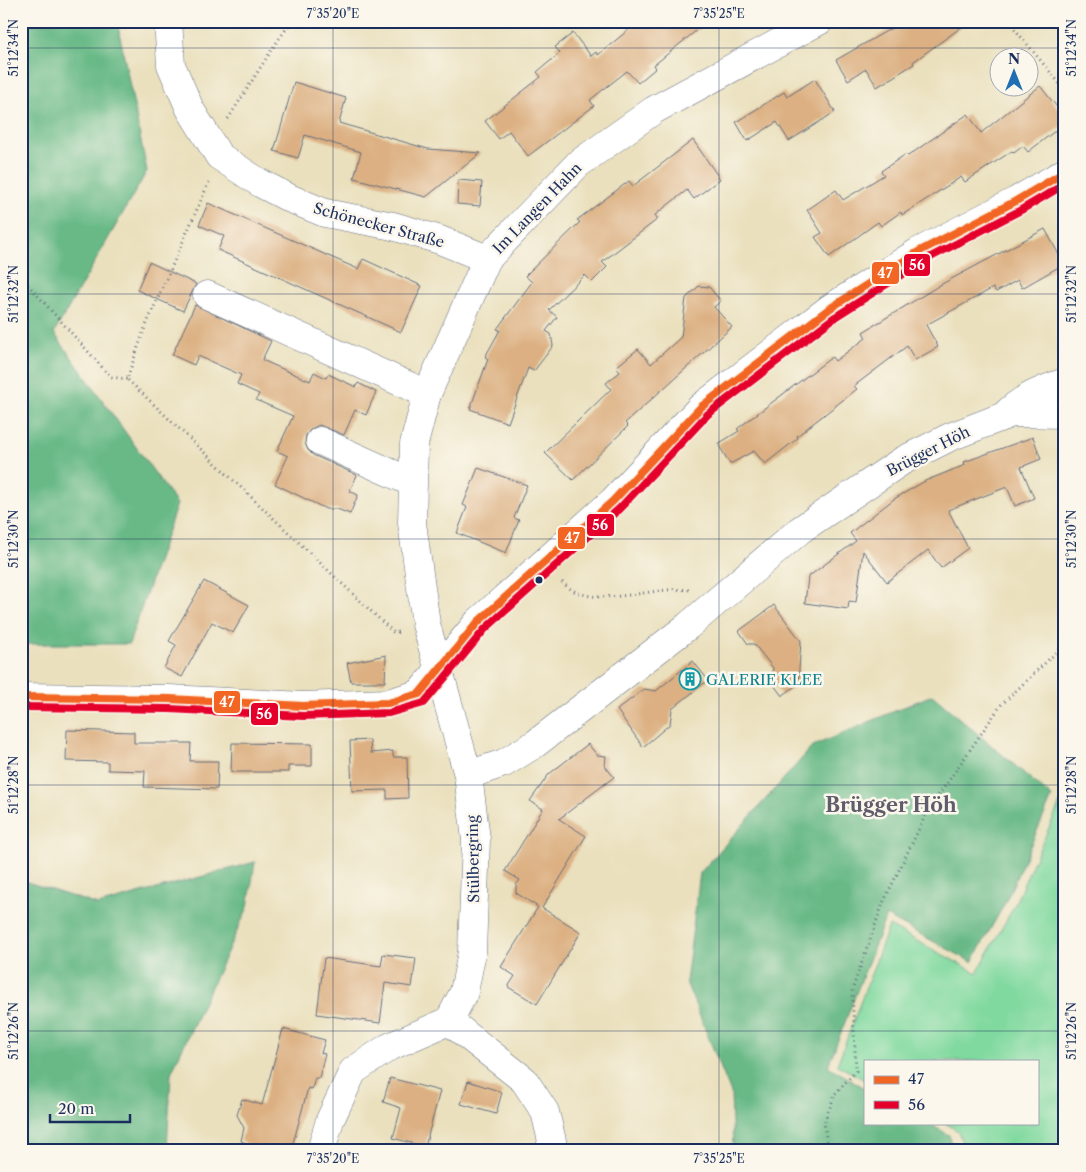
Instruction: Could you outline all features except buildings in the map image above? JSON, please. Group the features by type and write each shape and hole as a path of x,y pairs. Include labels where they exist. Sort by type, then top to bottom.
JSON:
{"street":[{"name":"Schönecker Straße","path":"168,21 171,65 190,109 214,147 260,182 292,199 325,213 394,226 440,240 487,259"},
{"name":"Im Langen Hahn","path":"440,667 426,624 412,523 411,482 414,444 427,394 487,259 578,164 654,110 819,21"},
{"path":"21,697 169,699 303,706 388,703 419,694 478,622 613,501 701,407 829,309 853,293 918,252 1016,201 1065,172"},
{"path":"207,295 427,394"},
{"path":"1003,417 1015,404 1043,390 1065,382"},
{"name":"Brügger Höh","path":"468,775 504,763 535,744 688,626 800,530 902,461 950,437 1012,413 1065,414"},
{"path":"320,441 411,482"},
{"name":"Stülbergring","path":"440,667 468,775 476,840 472,952 464,992 449,1021"},
{"path":"321,1151 330,1120 353,1071 389,1047 449,1021 524,1080 545,1112 552,1141 549,1151"}],"path":[{"path":"127,379 144,330 176,260 214,147 226,122 292,21"},
{"path":"1008,21 1065,90"},
{"path":"21,277 110,377 127,379 394,633 426,624"},
{"path":"570,590 607,596 634,596 682,589"},
{"path":"828,1151 824,1123 835,1094 856,1071 852,990 882,903 927,812 970,747 1001,705 1065,644"}],"green space":[{"path":"61,21 117,21 147,171 54,333 177,504 129,644 21,644 21,26"},
{"path":"932,695 1052,797 1005,903 972,962 886,916 828,1066 864,1087 864,1124 930,1124 949,1135 954,1151 733,1151 731,1093 686,982 700,873 813,746"},
{"path":"1060,803 1065,806 1065,1151 965,1151 958,1131 947,1124 1038,1124 1038,1060 864,1060 864,1079 837,1065 889,926 977,973 1013,908"},
{"path":"255,862 248,907 171,1073 167,1151 21,1151 21,880 98,905"}],"transit line":[{"name":"47","path":"21,697 169,699 303,706 388,703 419,694 478,622 613,501 701,407 829,309 918,252 1016,201 1065,172"},
{"name":"56","path":"21,707 169,709 303,716 389,713 424,703 485,629 620,508 708,414 835,317 923,261 1021,210 1065,184"}],"place":[{"name":"GALERIE KLEE","path":"690,679"}],"district":[{"name":"Brügger Höh","path":"891,805"}]}
